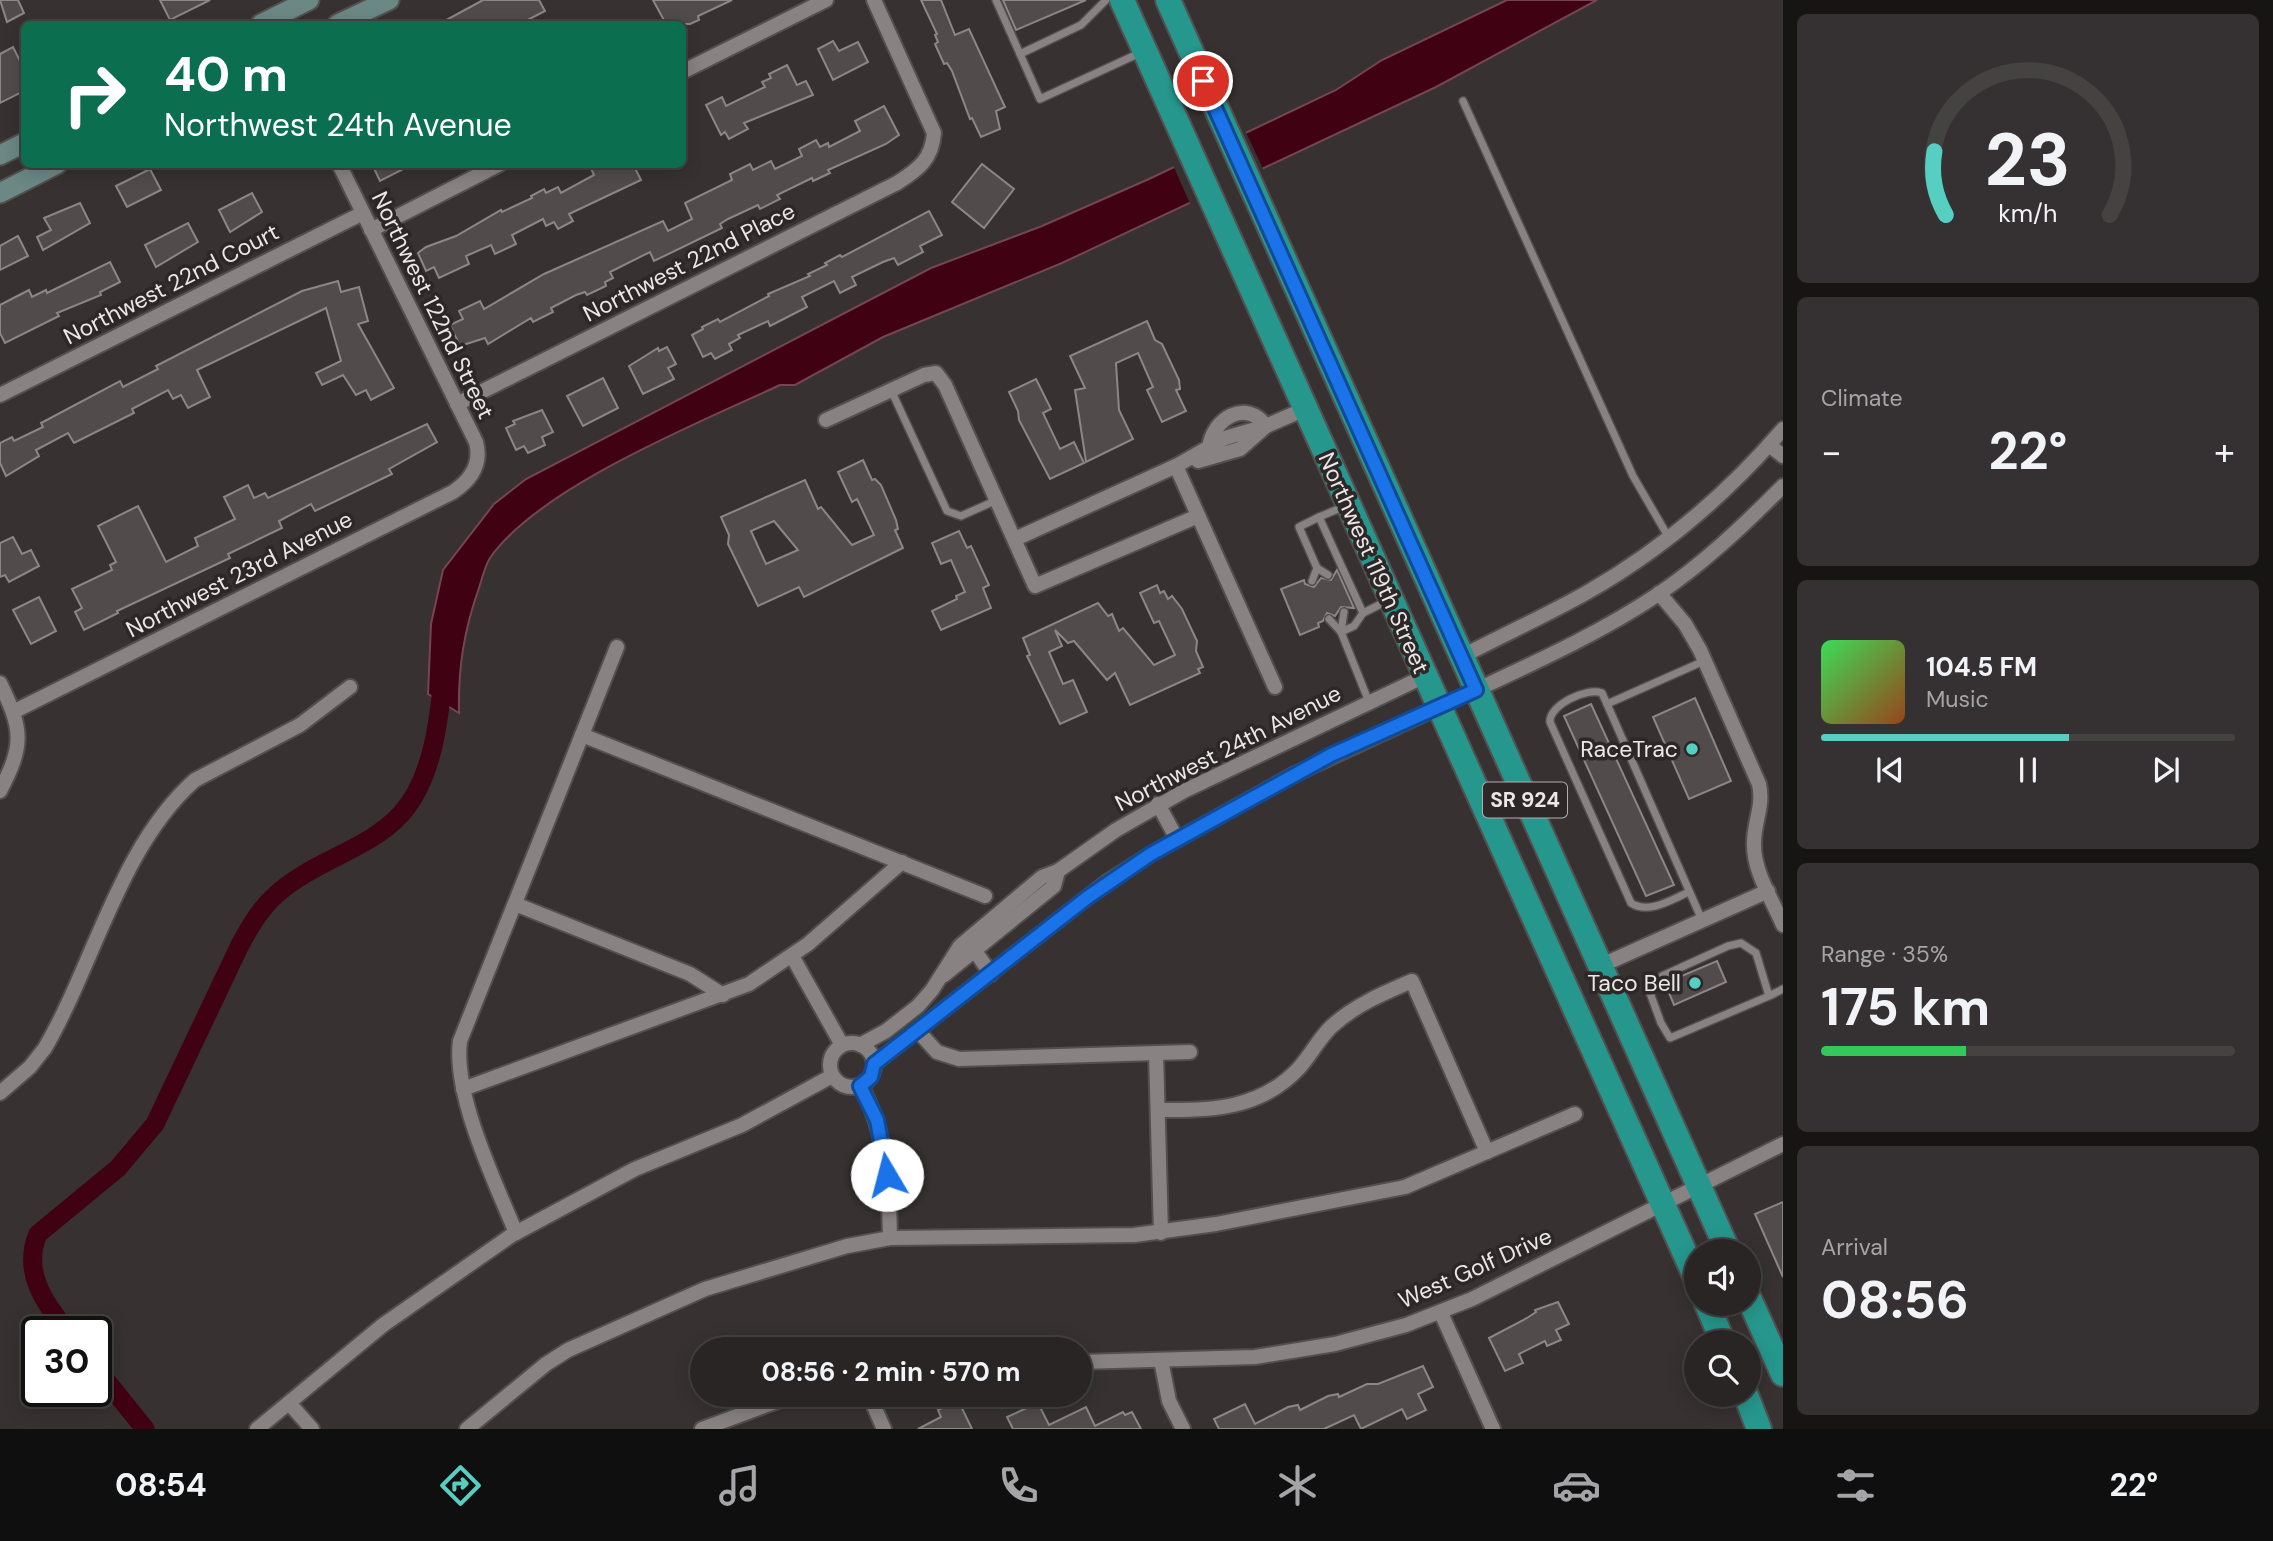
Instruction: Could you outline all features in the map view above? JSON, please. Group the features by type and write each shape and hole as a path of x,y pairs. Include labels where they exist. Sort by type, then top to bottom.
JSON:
{"highway":[{"name":"Northwest 119th Street","path":"1122,0 1684,1251"},
{"name":"Northwest 119th Street","path":"1168,0 1723,1239"},
{"path":"1425,676 1461,657"},
{"path":"1439,707 1476,690"},
{"path":"1757,1316 1783,1374"},
{"path":"1750,1407 1759,1429"}],"main road":[{"path":"271,21 309,0"},
{"path":"344,21 388,0"},
{"path":"0,155 21,144"},
{"path":"0,193 49,168"}],"street":[{"path":"686,70 826,0"},
{"name":"Northwest 22nd Place","path":"457,404 897,183 920,168 932,150 934,133 874,0"},
{"name":"Northwest 122nd Street","path":"341,168 477,445 476,467"},
{"path":"371,230 492,168"},
{"name":"Northwest 22nd Court","path":"0,396 363,213"},
{"path":"827,420 924,375 936,373 945,385 1035,586 1198,516"},
{"path":"1176,466 1240,449 1266,426 1305,409"},
{"path":"1015,539 1176,466 1209,448 1215,429 1230,416 1249,413 1259,416 1266,426"},
{"path":"1461,657 1585,593 1669,538 1727,488 1783,429"},
{"path":"1769,445 1783,456"},
{"path":"1176,466 1275,687"},
{"name":"Northwest 23rd Avenue","path":"13,712 453,492 469,480 476,467"},
{"path":"1476,690 1582,640 1659,593 1734,535 1783,486"},
{"path":"1659,593 1690,631 1759,784 1761,807 1754,834 1754,856 1783,925"},
{"path":"516,1233 463,1088 458,1065 460,1041 617,647"},
{"name":"Northwest 24th Avenue","path":"941,977 953,955 967,939 1042,877 1058,871 1116,830 1158,804 1425,676"},
{"path":"0,683 19,728 19,749 0,792"},
{"path":"0,1093 30,1067 45,1048 134,861 182,793 195,780 300,725 350,687"},
{"path":"874,1064 1107,882 1177,839 1331,755 1439,707"},
{"path":"582,735 985,895"},
{"path":"1158,804 1177,839"},
{"path":"463,1088 723,995 760,978 792,956 902,862"},
{"name":"Northwest 24th Avenue","path":"860,1045 909,1014 941,977 1054,886 1058,871"},
{"path":"1600,966 1768,891"},
{"path":"515,904 690,974 723,995"},
{"path":"975,951 991,974"},
{"path":"792,956 842,1045"},
{"path":"1158,1110 1213,1110 1257,1098 1297,1070 1322,1037 1342,1018 1362,1004 1412,981 1487,1152"},
{"path":"918,1031 937,1052 959,1059 1190,1052"},
{"path":"842,1045 860,1045 869,1052 874,1064 871,1077 860,1086 842,1085 832,1076 832,1055 842,1045"},
{"path":"1156,1053 1161,1233"},
{"path":"257,1429 383,1325 516,1233 635,1169 750,1122 832,1076"},
{"path":"860,1086 881,1137 887,1175 890,1238"},
{"path":"467,1429 546,1364 581,1344 720,1284 847,1246 890,1238 1161,1233 1386,1192 1430,1178 1575,1114"},
{"name":"West Golf Drive","path":"1092,1362 1239,1359 1291,1353 1355,1339 1441,1313 1783,1144"},
{"path":"1441,1313 1493,1429"},
{"path":"1161,1360 1169,1401 1183,1429"},
{"path":"289,1403 312,1429"},
{"path":"702,1429 762,1407"},
{"path":"874,1407 884,1429"}],"lane":[{"path":"996,0 1040,99 1144,51"},
{"path":"1020,54 1081,25 1105,0"},
{"path":"1463,100 1633,476 1669,538"},
{"path":"891,390 947,511 961,516 997,499"},
{"path":"1328,575 1317,568 1299,527 1348,505"},
{"path":"1319,517 1363,613"},
{"path":"1312,581 1317,568"},
{"path":"1341,632 1354,626 1363,613 1391,600"},
{"path":"1341,632 1344,612"},
{"path":"1329,619 1341,632 1369,702"},
{"path":"1607,704 1704,661"},
{"path":"1689,892 1651,908 1643,909 1631,903 1550,723 1554,708 1592,691 1602,693 1702,921"},
{"path":"1769,996 1753,950 1741,943 1716,951 1661,976 1652,987 1651,999 1670,1038 1769,996 1783,989"}],"shaded area":[{"path":"1507,0 1597,0 1436,87 1062,263 883,337 795,385 780,385 666,437 582,482 545,506 513,532 488,561 466,634 461,665 459,713 428,694 431,624 443,570 494,504 526,479 931,268 1042,226 1149,179 1336,90 1382,60"}],"pier":[{"path":"1244,128 1264,171 1192,208 1172,163"}],"building":[{"path":"0,0 18,0 24,13 7,22"},
{"path":"160,0 210,0 170,20"},
{"path":"483,0 539,0 545,11 526,21 444,21"},
{"path":"653,0 732,0 698,16 699,20 690,24 686,24 686,21 664,21"},
{"path":"921,0 941,0 955,35 969,29 1005,107 996,111 1000,129 981,137 972,118 970,119 952,71 947,63 944,64 935,44 938,42 935,35 937,34"},
{"path":"1003,0 1086,0 1016,30"},
{"path":"833,41 839,51 858,42 868,62 833,80 818,49"},
{"path":"13,47 21,63 21,92 0,103 0,54"},
{"path":"787,65 797,85 806,81 813,95 744,123 748,129 729,139 725,132 721,135 706,105 722,97 726,106 765,87 762,82 771,78 769,74"},
{"path":"884,106 899,135 886,144 828,170 830,173 813,181 812,178 777,195 780,199 760,209 758,205 728,219 720,224 722,228 654,261 650,252 610,272 613,278 605,282 606,286 587,295 585,292 576,295 551,308 553,312 533,322 531,318 488,344 485,338 460,346 450,325 463,319 459,311 480,301 484,309 544,274 663,221 668,231 692,219 685,203 732,180 730,174 750,164 753,170 771,161 775,169 802,156 799,149 816,140 820,147 828,143 829,147 860,131 855,121"},
{"path":"982,164 1014,189 984,228 952,202"},
{"path":"374,168 405,168 380,181"},
{"path":"591,168 635,168 641,180 569,214 573,221 558,229 554,222 546,226 543,219 512,235 516,244 495,254 491,245 466,256 469,264 439,278 434,267 426,271 418,253 426,247 456,236 501,210 502,212 532,198 531,196 544,189 546,193 558,187 561,193 594,175"},
{"path":"150,169 161,190 127,207 116,186"},
{"path":"252,193 262,212 230,232 219,210"},
{"path":"80,203 90,223 43,250 37,237 51,230 44,218"},
{"path":"929,211 942,235 920,246 923,252 898,265 894,258 852,277 856,285 840,293 834,281 802,297 807,307 770,326 768,321 738,335 740,338 729,344 732,350 715,359 711,353 703,357 692,335 703,329 702,327 718,319 720,322 769,296 768,294 810,276 808,274 840,255 842,257"},
{"path":"188,223 198,242 156,267 145,245"},
{"path":"18,236 28,256 0,270 0,246"},
{"path":"110,262 120,282 100,292 101,295 57,313 59,316 5,343 0,333 0,305 29,290 32,297 46,290 47,293"},
{"path":"338,281 341,292 359,287 368,321 358,324 394,388 371,400 366,390 356,395 343,375 322,385 316,373 341,361 326,308 197,370 210,397 188,408 181,395 173,399 168,390 132,409 134,413 74,443 68,433 36,450 39,456 6,476 0,463 0,443 12,437 14,441 43,427 41,423 120,381 123,387 158,369 156,366 302,291"},
{"path":"1147,321 1155,340 1162,344 1179,380 1180,389 1176,390 1186,411 1162,422 1147,390 1153,387 1138,353 1116,363 1119,410 1133,439 1086,462 1075,390 1085,388 1070,356"},
{"path":"667,347 676,364 668,368 674,379 643,394 629,366 658,348 659,351"},
{"path":"603,378 618,408 583,426 567,396"},
{"path":"1036,379 1051,409 1043,413 1060,449 1074,442 1084,463 1050,479 1019,420 1009,392"},
{"path":"542,410 553,432 542,437 545,445 528,453 524,446 516,450 506,428 515,424 513,421"},
{"path":"427,424 437,442 389,469 392,474 315,511 311,504 279,521 282,528 228,554 230,558 117,611 118,613 84,630 75,612 82,608 72,589 112,570 110,565 116,562 98,526 138,506 166,562 198,546 195,538 235,519 224,497 248,485 254,498 265,493 268,498"},
{"path":"863,460 872,480 875,479 881,485 896,520 898,529 895,530 903,548 804,597 799,587 758,606 728,544 729,535 721,517 805,480 818,509 821,507 852,545 874,535 857,499 852,502 838,472","holes":["774,521 798,550 766,564 751,531"]},
{"path":"959,531 967,548 971,546 989,585 983,588 991,608 941,630 932,611 965,592 951,560 941,564 932,543"},
{"path":"13,537 22,554 31,550 39,566 9,582 5,575 0,577 0,543"},
{"path":"1337,570 1354,608 1341,607 1335,616 1327,613 1323,621 1318,623 1319,627 1300,635 1281,589 1304,580 1305,584 1314,587 1321,578 1331,580"},
{"path":"1157,585 1160,593 1164,591 1168,599 1172,596 1182,609 1197,641 1196,651 1203,667 1198,669 1200,673 1130,705 1115,673 1107,680 1074,641 1068,643 1055,630 1062,646 1049,652 1063,684 1073,680 1087,712 1060,724 1027,656 1030,655 1023,638 1098,603 1108,616 1112,614 1119,631 1123,628 1154,665 1175,655 1159,621 1154,623 1140,593"},
{"path":"39,597 56,631 31,644 13,610"},
{"name":"RaceTrac","path":"1695,698 1731,781 1689,799 1653,717"},
{"name":"RaceTrac","path":"1591,704 1674,885 1646,896 1564,716"},
{"name":"Taco Bell","path":"1717,961 1726,982 1674,1005 1665,983"},
{"path":"1783,1202 1783,1277 1755,1214"},
{"path":"1558,1302 1569,1324 1556,1330 1561,1340 1547,1346 1545,1341 1519,1354 1523,1363 1505,1371 1489,1338 1527,1318 1536,1312 1535,1310"},
{"path":"1423,1366 1433,1387 1418,1394 1426,1410 1407,1419 1402,1409 1361,1429 1354,1415 1324,1429 1219,1429 1214,1419 1245,1404 1255,1424 1288,1407 1298,1405 1300,1410 1328,1396 1338,1394 1339,1397 1367,1384 1378,1384"},
{"path":"944,1407 961,1407 972,1429 918,1429 941,1417 938,1410"},
{"path":"1029,1407 1040,1407 1049,1425 1086,1407 1095,1426 1123,1412 1125,1415 1132,1412 1141,1429 1013,1429 1007,1417"}],"waterway":[{"path":"56,1316 44,1298 34,1274 34,1248 38,1234 118,1168 155,1124 239,947 264,908 298,878 360,845 389,826 412,800 432,750 443,677"},
{"path":"112,1388 145,1429"}],"place":[{"name":"RaceTrac","path":"1692,749"},
{"name":"Taco Bell","path":"1695,983"}],"route":[{"path":"887,1175 877,1120 860,1086 871,1077 874,1064 1107,882 1151,854 1253,795 1331,755 1476,690 1203,81"}]}
